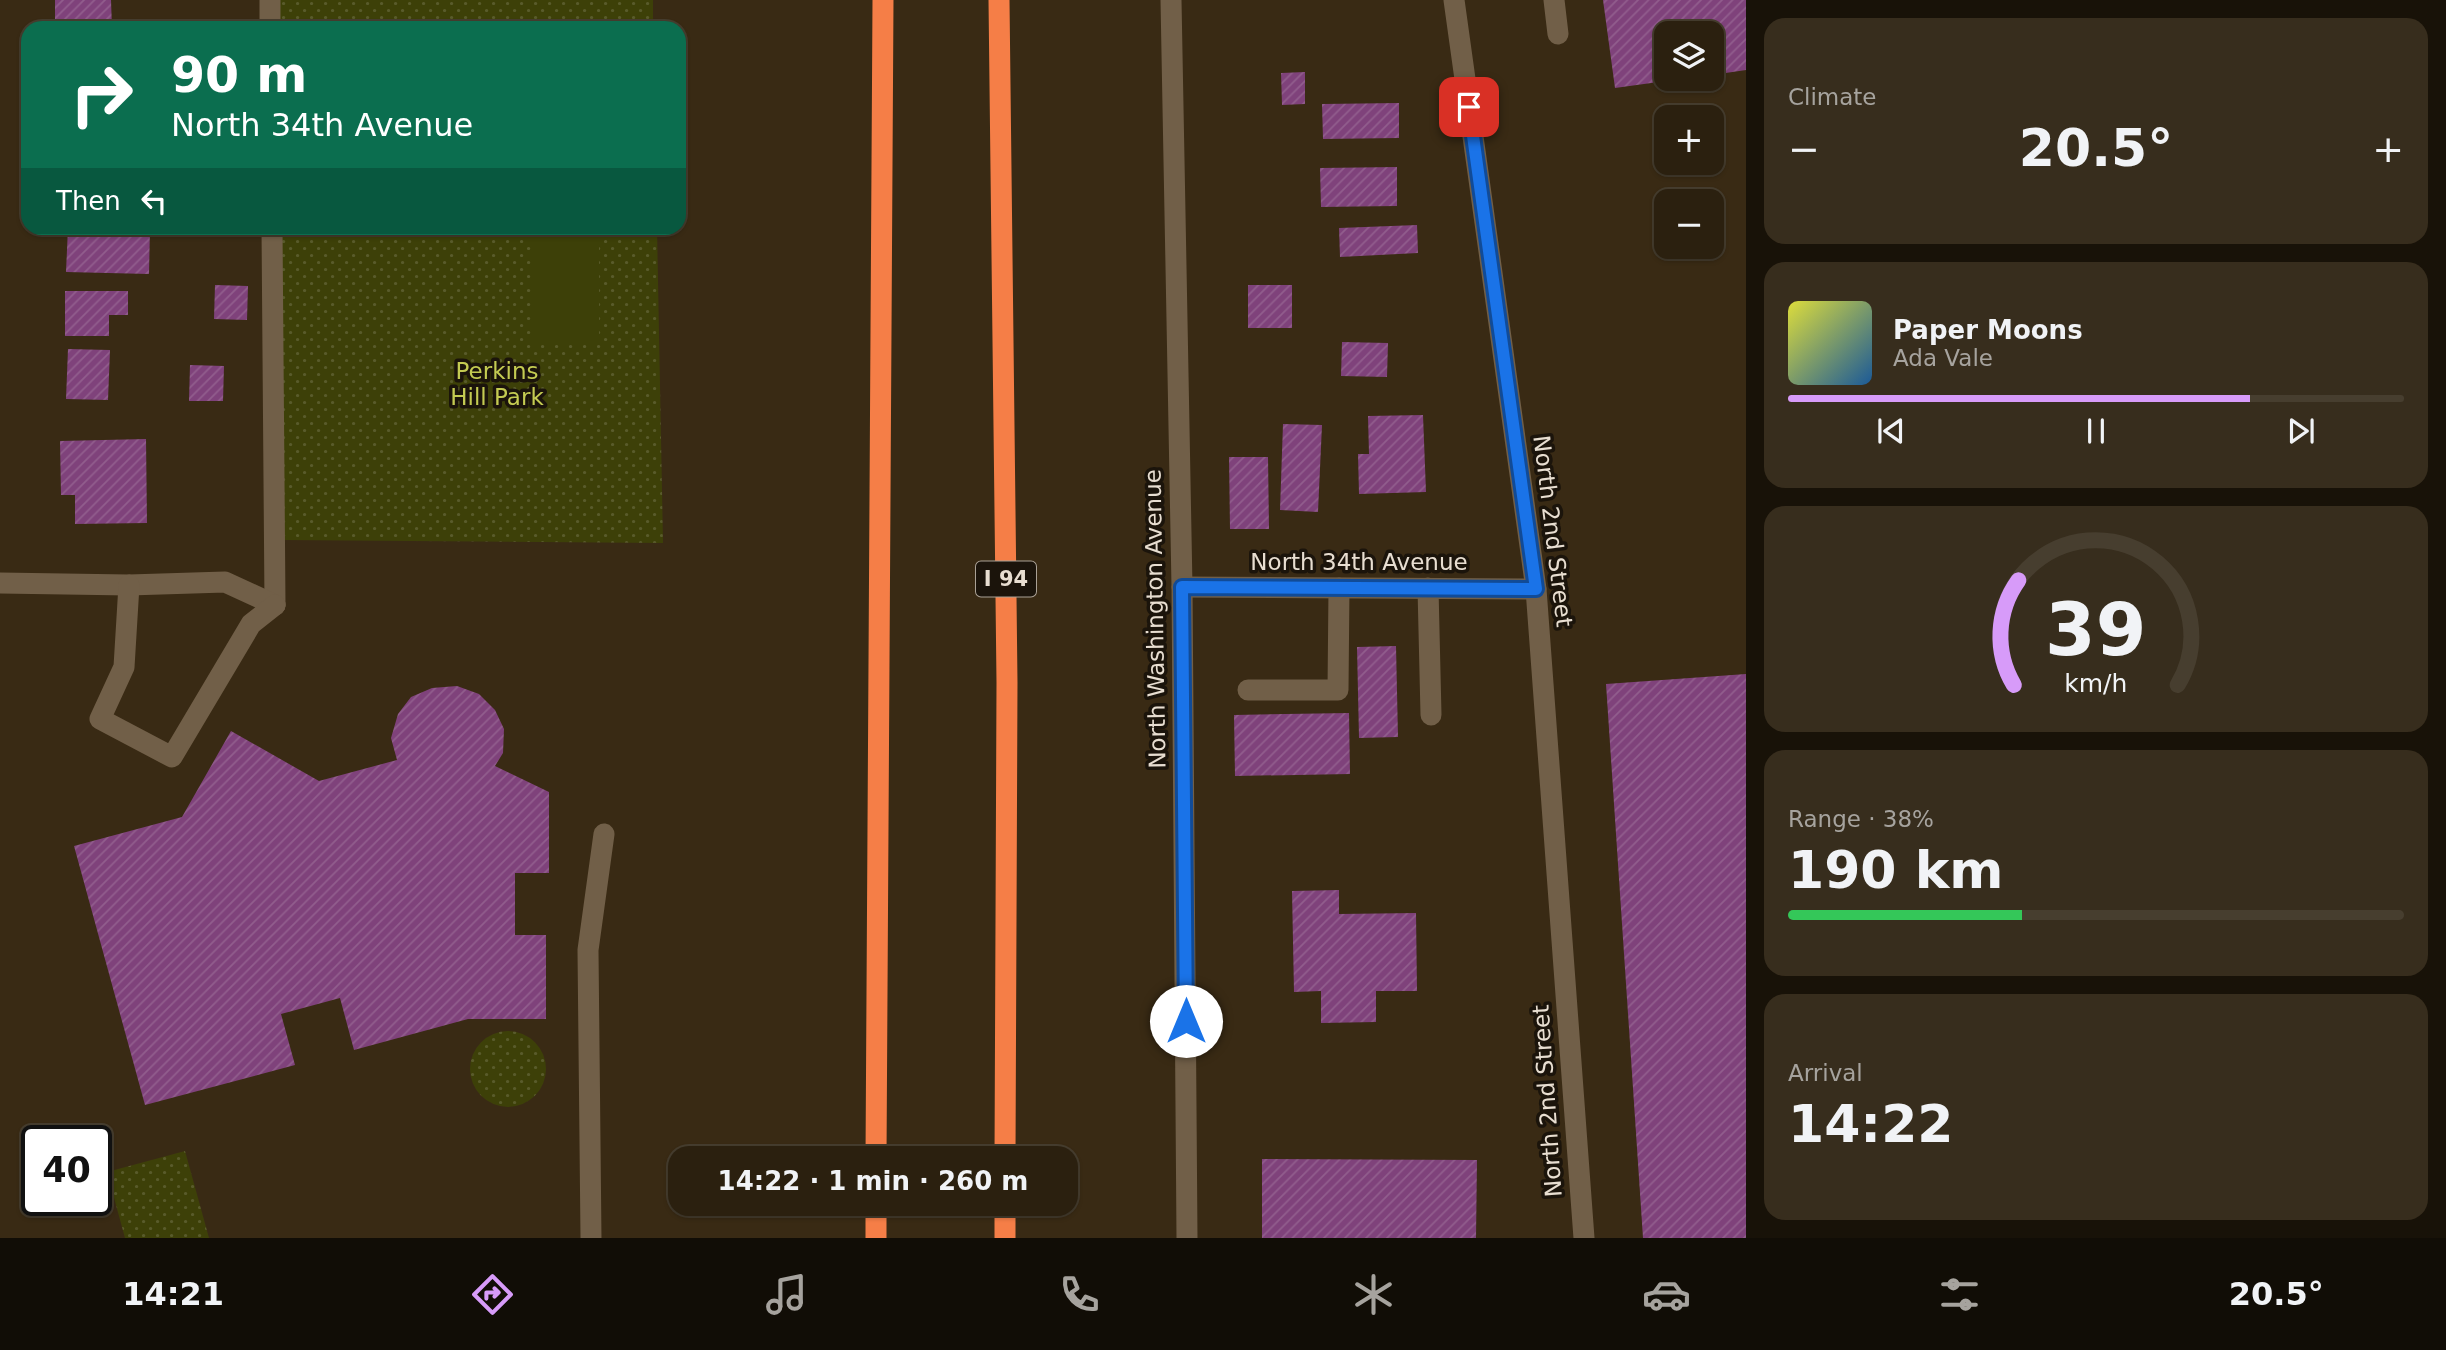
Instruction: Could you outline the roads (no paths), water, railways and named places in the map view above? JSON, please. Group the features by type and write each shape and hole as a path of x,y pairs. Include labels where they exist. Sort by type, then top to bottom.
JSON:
{"highway":[{"path":"877,1146 883,0"},
{"name":"I 94","path":"999,0 1007,682 1005,1146"},
{"path":"876,1216 876,1238"},
{"path":"1005,1216 1005,1238"}],"street":[{"path":"270,0 270,21"},
{"name":"North Washington Avenue","path":"1171,0 1182,587 1187,1238"},
{"name":"North 2nd Street","path":"1454,0 1536,589 1584,1238"},
{"path":"1554,0 1558,34"},
{"path":"272,235 275,605"},
{"path":"0,583 129,585 225,582 275,605"},
{"path":"129,585 124,667 100,719 172,757 251,624 275,605"},
{"name":"North 34th Avenue","path":"1182,587 1536,589"},
{"path":"1248,690 1338,690 1339,588"},
{"path":"1428,588 1431,715"},
{"path":"591,1238 588,950 604,834"}],"park label":[{"name":"Perkins Hill Park","path":"497,384"}]}
